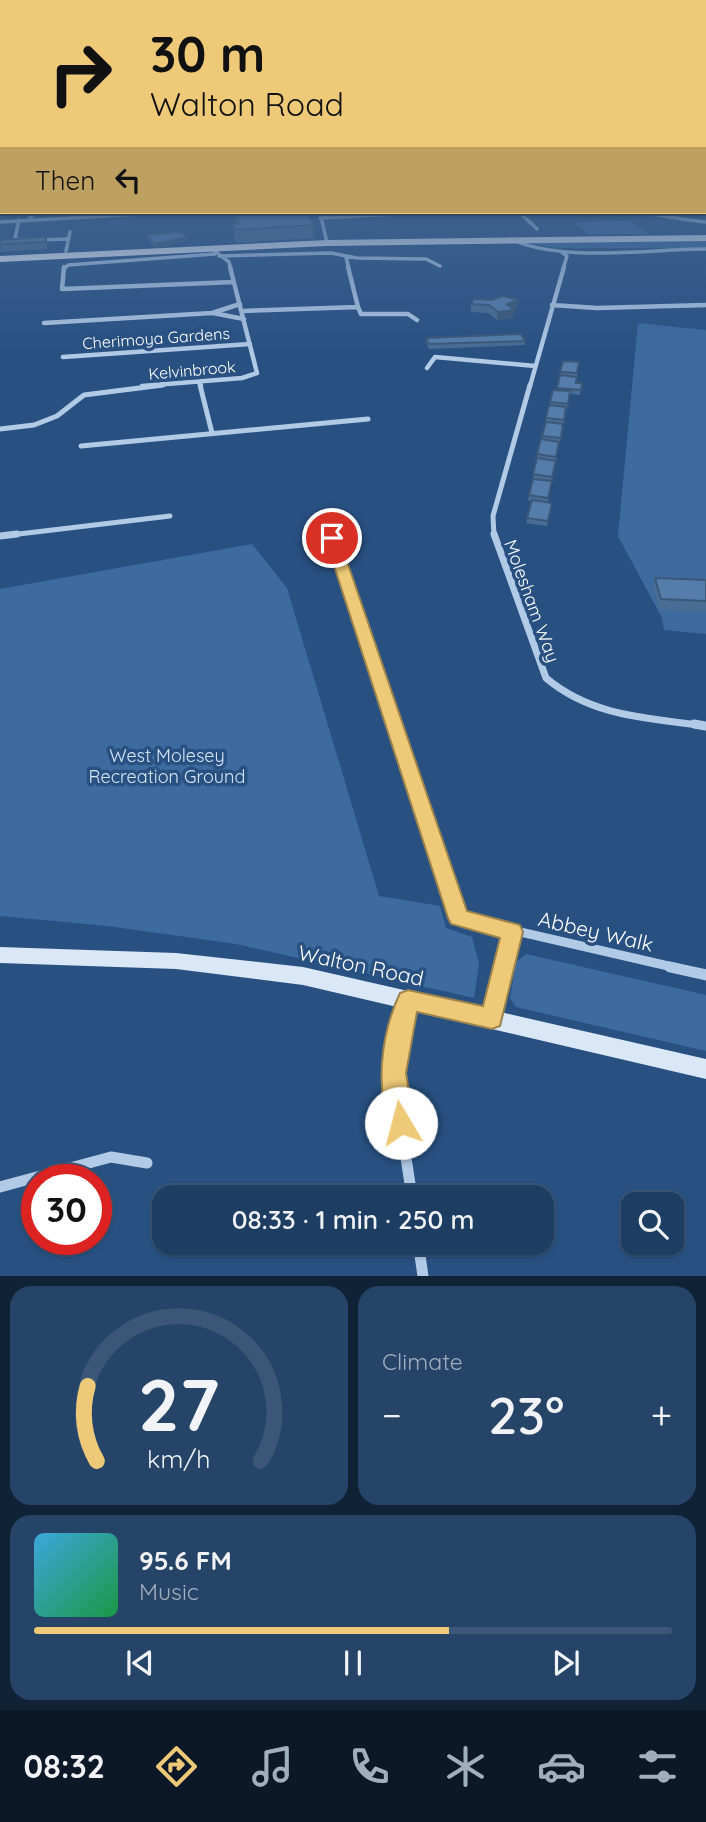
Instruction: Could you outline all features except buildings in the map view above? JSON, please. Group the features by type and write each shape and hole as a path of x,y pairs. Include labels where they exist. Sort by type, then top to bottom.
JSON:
{"main road":[{"path":"0,259 215,253 327,243 706,238"},
{"name":"Walton Road","path":"0,955 236,966 303,976 706,1069"}],"street":[{"path":"17,236 16,240 67,239"},
{"path":"66,251 68,236"},
{"path":"325,236 327,243"},
{"path":"510,239 519,244 560,251 706,249"},
{"name":"Molesham Way","path":"560,251 567,256 493,516 492,529 546,678 558,691 594,708 706,726"},
{"path":"234,282 62,289 64,267 68,265 215,253 331,253 346,257 417,257 440,265"},
{"name":"Kelvinbrook","path":"0,429 34,425 57,416 84,395 111,389 200,383 242,378 257,373 229,262 215,253"},
{"path":"346,257 361,314 408,314 417,320"},
{"path":"212,313 240,304"},
{"path":"552,305 597,308 706,305"},
{"path":"243,311 358,307"},
{"path":"44,323 212,313 244,319"},
{"name":"Cherimoya Gardens","path":"63,356 250,344"},
{"path":"427,368 435,357 535,366"},
{"path":"200,383 212,433"},
{"path":"81,446 368,419"},
{"path":"0,536 170,516"},
{"name":"Abbey Walk","path":"332,538 458,918 706,975"},
{"path":"492,1018 512,932"},
{"path":"408,1000 393,1073 410,1185"},
{"path":"0,1187 111,1157 147,1163"},
{"path":"420,1255 423,1276"}],"green space":[{"path":"706,241 706,248 557,248 526,243"},
{"path":"638,323 706,330 706,634 664,630 662,618 618,536"},
{"name":"West Molesey Recreation Ground","path":"252,544 287,588 379,896 440,906 446,928 472,937 479,964 474,998 236,944 108,926 0,916 0,589"},
{"path":"526,954 706,995 706,1051 516,1007 510,998 516,962"}],"route":[{"path":"332,538 458,918 512,932 492,1018 408,1000 393,1073 401,1123"}]}
